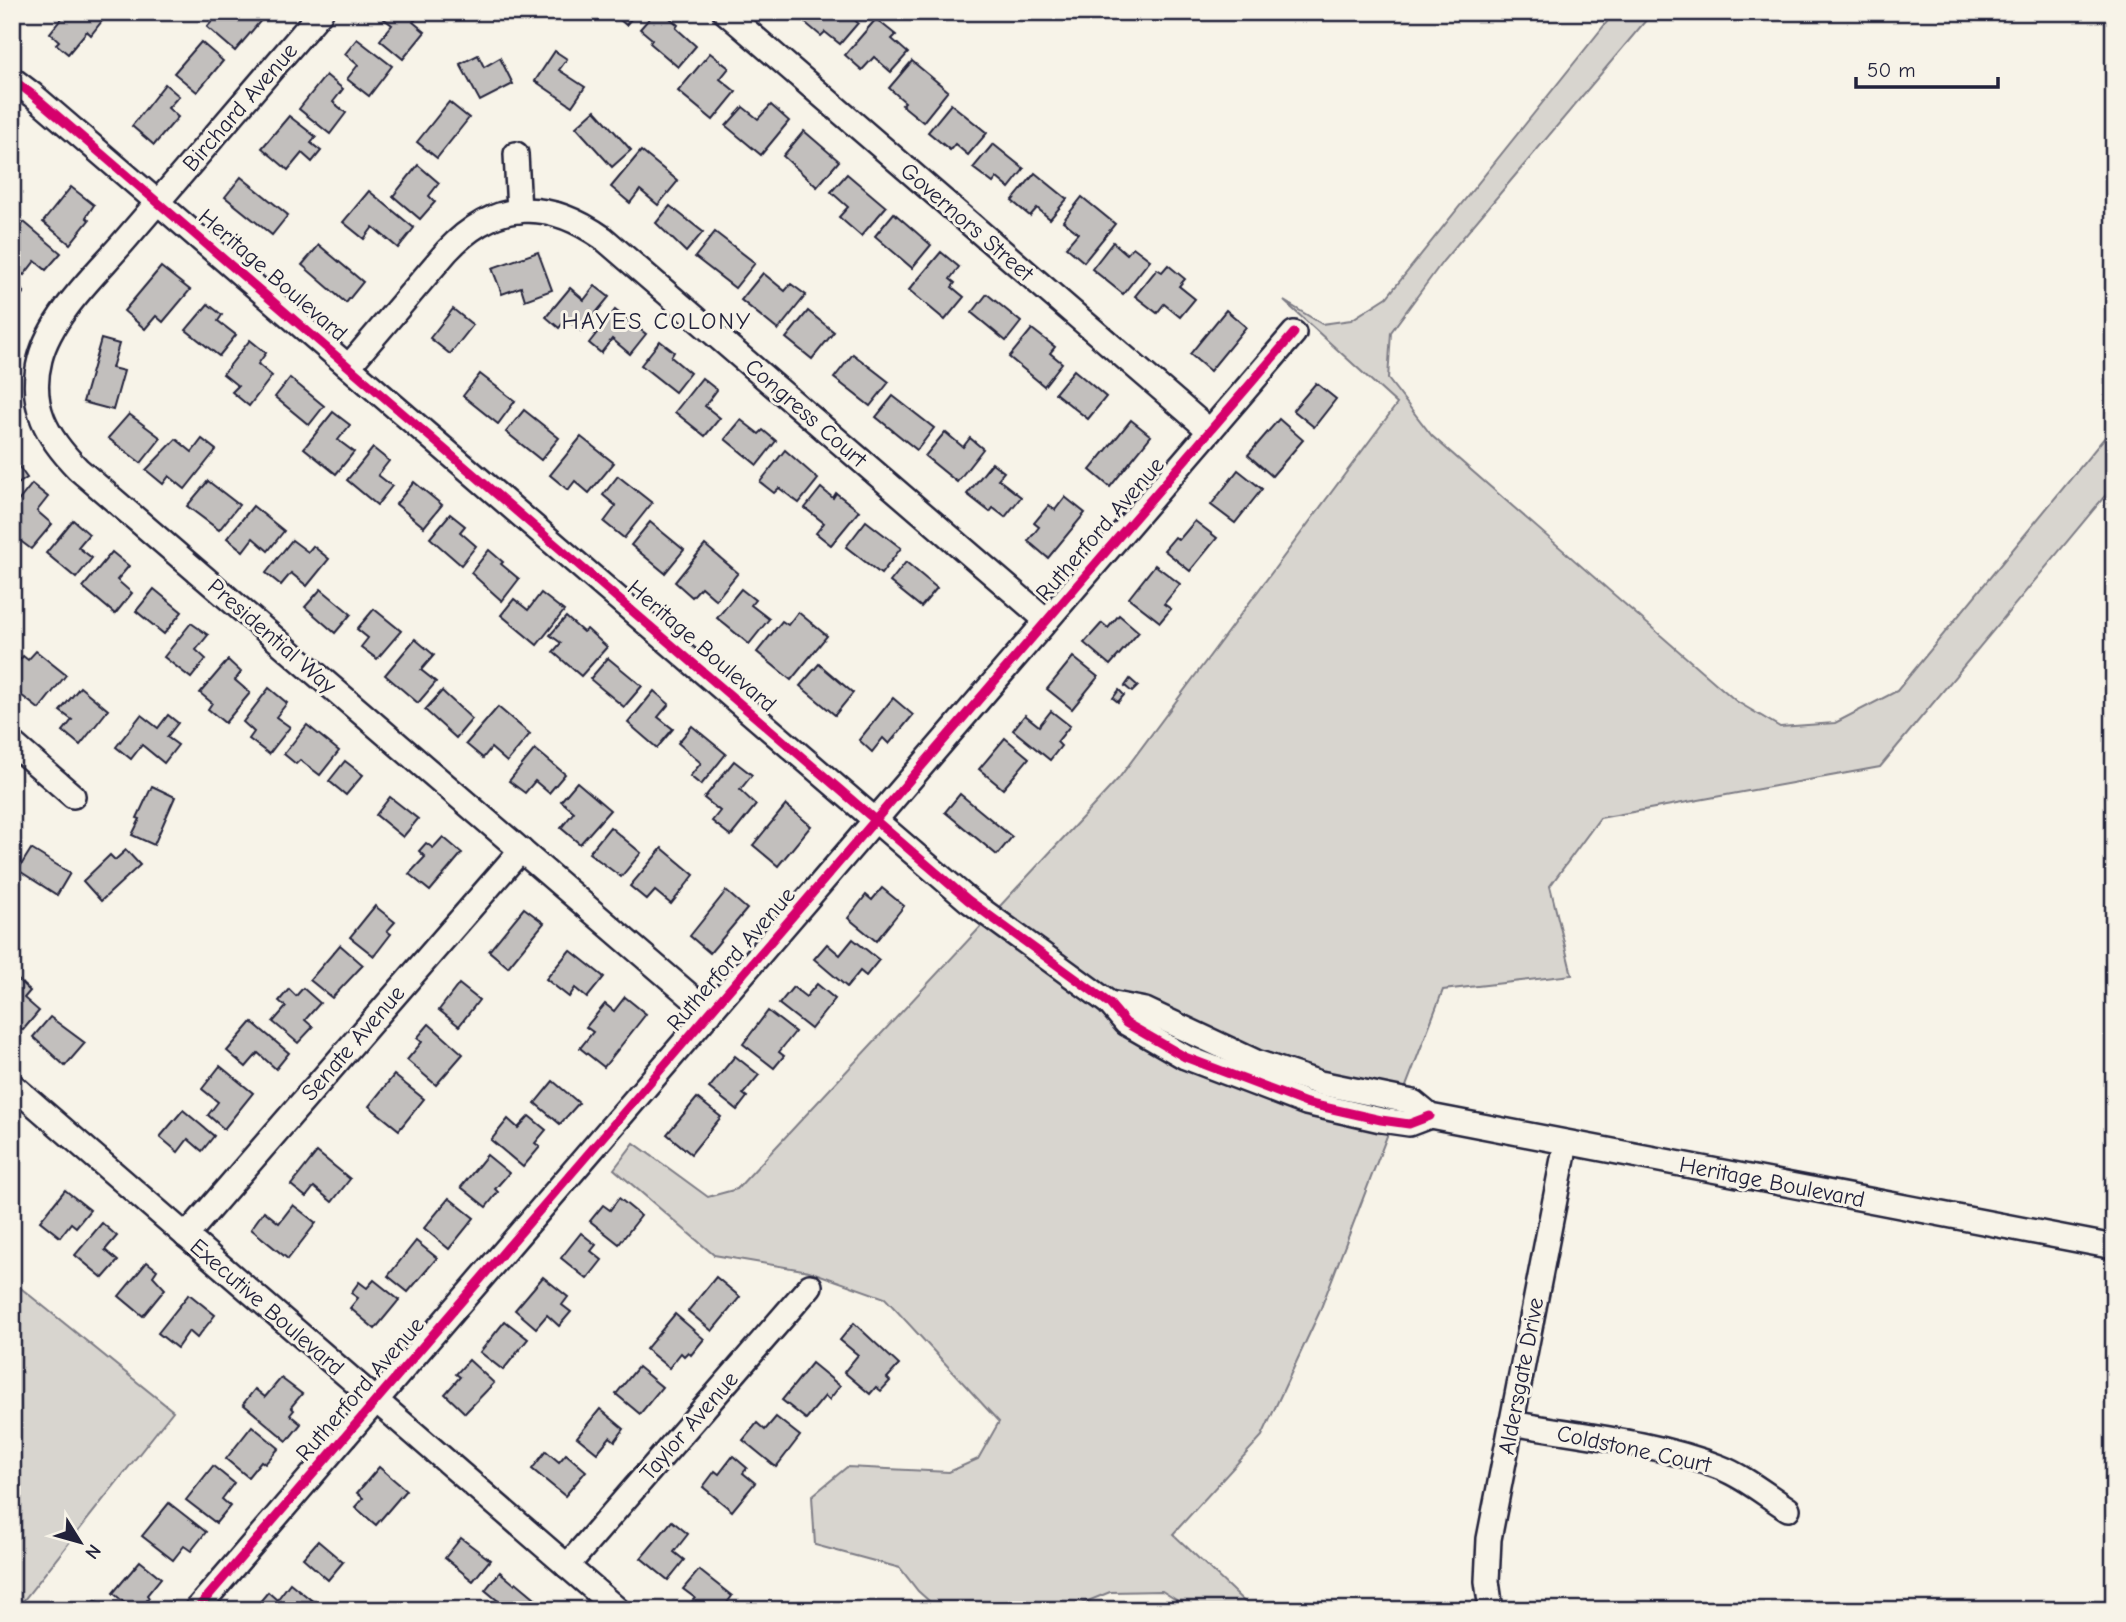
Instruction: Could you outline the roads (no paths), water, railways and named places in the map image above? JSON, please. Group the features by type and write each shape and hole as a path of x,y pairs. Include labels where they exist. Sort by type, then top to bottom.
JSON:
{"street":[{"name":"Birchard Avenue","path":"158,202 321,12"},
{"name":"Governors Street","path":"725,12 1210,431"},
{"name":"Heritage Boulevard","path":"12,79 968,900 1109,1003 1145,1010 1256,1062 1320,1083 1413,1102 1430,1116 2114,1247"},
{"path":"516,154 519,211"},
{"name":"Presidential Way","path":"158,202 62,315 44,345 36,383 38,406 50,436 78,469 710,1013"},
{"name":"Congress Court","path":"349,366 462,235 496,215 536,210 555,213 583,224 603,238 1046,620"},
{"name":"Rutherford Avenue","path":"196,1610 1294,333"},
{"path":"12,743 73,796"},
{"name":"Senate Avenue","path":"186,1236 521,850"},
{"name":"Executive Boulevard","path":"12,1085 618,1610"},
{"name":"Aldersgate Drive","path":"1491,1610 1487,1581 1489,1539 1566,1143"},
{"name":"Taylor Avenue","path":"567,1566 810,1286"},
{"name":"Coldstone Court","path":"1511,1423 1692,1458 1721,1468 1788,1509"}],"district":[{"name":"HAYES COLONY","path":"657,321"}]}
